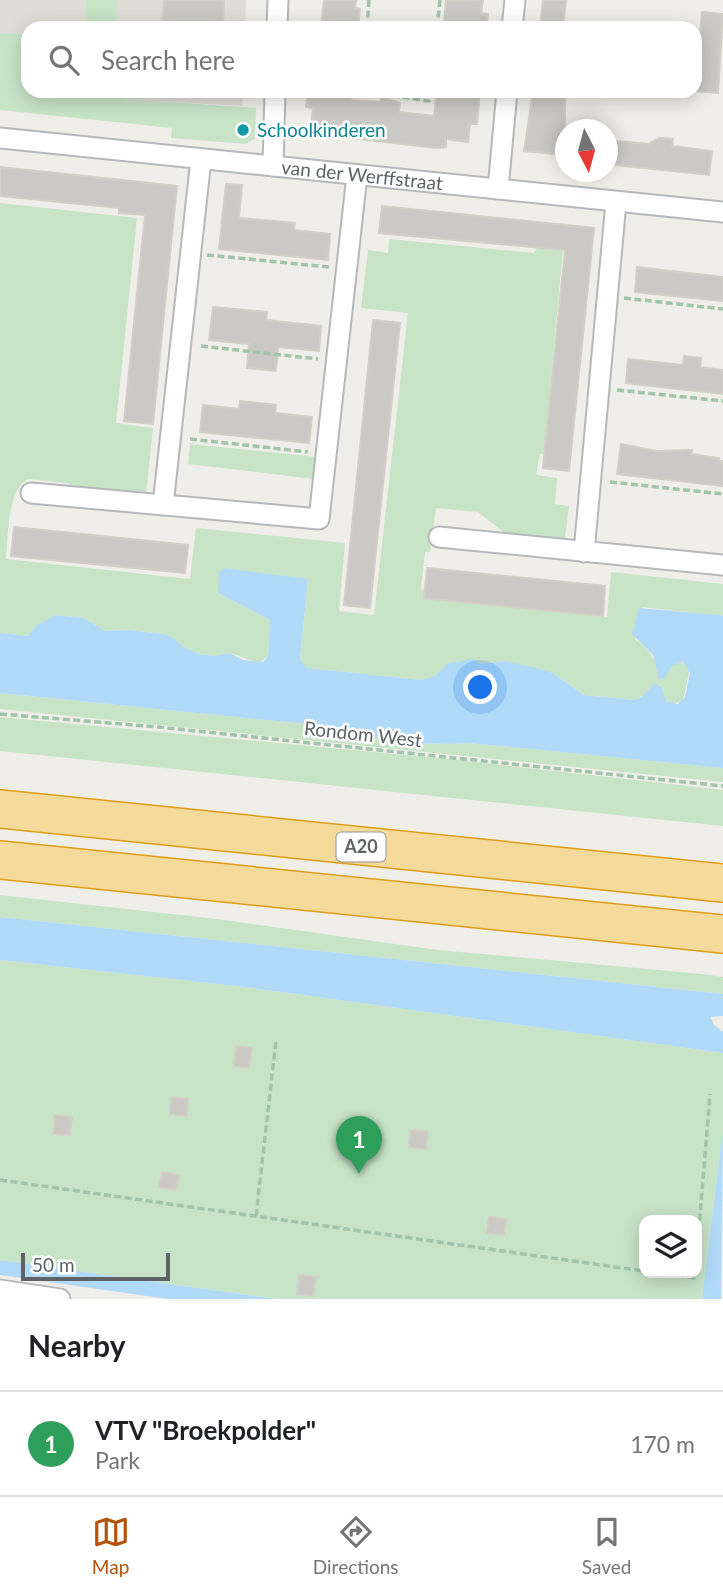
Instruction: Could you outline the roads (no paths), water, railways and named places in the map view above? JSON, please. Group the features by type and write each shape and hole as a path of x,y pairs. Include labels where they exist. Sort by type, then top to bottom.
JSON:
{"highway":[{"name":"A20","path":"0,809 723,883"},
{"path":"0,860 723,934"}],"street":[{"path":"277,21 278,0"},
{"path":"513,21 515,0"},
{"path":"273,166 275,98"},
{"path":"498,189 506,98"},
{"name":"van der Werffstraat","path":"0,138 723,212"},
{"path":"163,505 201,159"},
{"path":"31,494 319,519 358,175"},
{"path":"584,552 616,202"},
{"path":"439,537 723,565"},
{"path":"0,1290 60,1299"}],"water":[{"path":"224,568 308,579 300,660 307,668 421,680 435,676 448,663 474,659 480,664 505,661 553,673 584,695 634,700 642,697 655,683 662,688 666,701 678,704 685,697 690,673 683,661 672,666 664,679 659,679 653,655 632,634 639,608 723,616 723,768 469,743 402,741 336,727 0,693 0,633 28,636 36,626 55,615 83,618 106,631 129,630 169,635 185,648 200,654 214,656 230,653 243,660 263,662 268,656 270,620 218,593 219,572"},
{"path":"0,917 723,994 723,1016 711,1017 713,1024 723,1032 723,1053 245,987 0,960"},
{"path":"723,1128 721,1299 702,1299"},
{"path":"0,1260 276,1299 168,1299 0,1275"}],"place":[{"name":"Schoolkinderen","path":"243,130"},
{"name":"VTV \"Broekpolder\"","path":"359,1174"}]}
